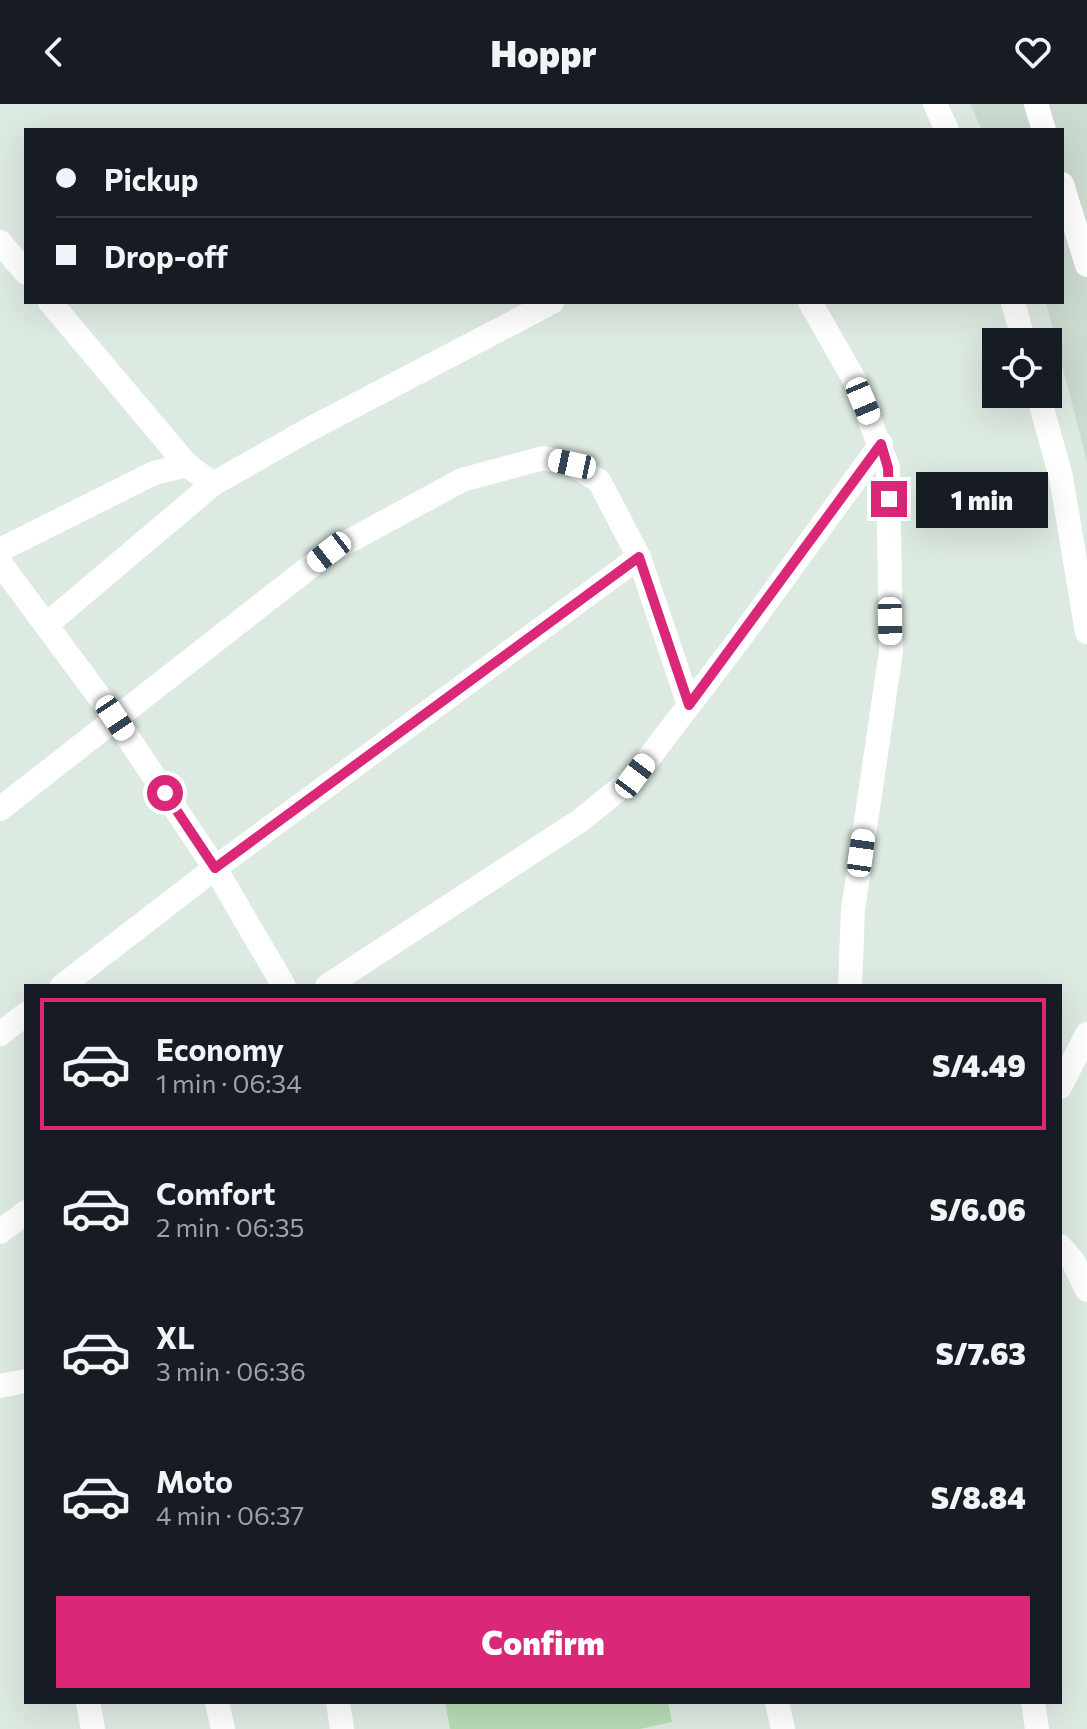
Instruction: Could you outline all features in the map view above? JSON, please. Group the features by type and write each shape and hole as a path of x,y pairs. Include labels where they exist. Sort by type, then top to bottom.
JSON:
{"street":[{"path":"935,104 946,128"},
{"path":"1036,104 1043,128"},
{"path":"1064,190 1087,265"},
{"path":"0,242 24,271"},
{"path":"52,304 187,465 213,484"},
{"path":"46,625 213,484 310,429 548,304"},
{"path":"811,304 854,379 888,468 891,651 853,910 850,984"},
{"path":"1014,304 1020,328"},
{"path":"1042,408 1061,477 1087,632"},
{"path":"330,984 581,820 635,776 881,444"},
{"path":"0,809 329,552 462,480 543,458 572,464 599,481 639,557 689,705"},
{"path":"0,550 154,473 187,465"},
{"path":"65,984 215,868 639,557"},
{"path":"0,563 115,718 215,868 283,984"},
{"path":"0,1034 24,1016"},
{"path":"1062,1083 1087,1034"},
{"path":"0,1232 24,1214"},
{"path":"1062,1248 1073,1261 1087,1290"},
{"path":"0,1386 24,1381"},
{"path":"88,1704 93,1729"},
{"path":"217,1704 223,1729"},
{"path":"338,1704 342,1729"},
{"path":"777,1704 783,1729"},
{"path":"1033,1704 1037,1729"}],"shaded area":[{"path":"970,104 1087,104 1087,462 1062,364 1062,328 1053,328 1047,304 1064,304 1064,128 981,128"}],"green space":[{"path":"445,1704 668,1704 672,1722 640,1729 450,1729"}],"route":[{"path":"165,793 215,868 639,557 674,670 689,705 881,444 888,468 889,499"}]}
